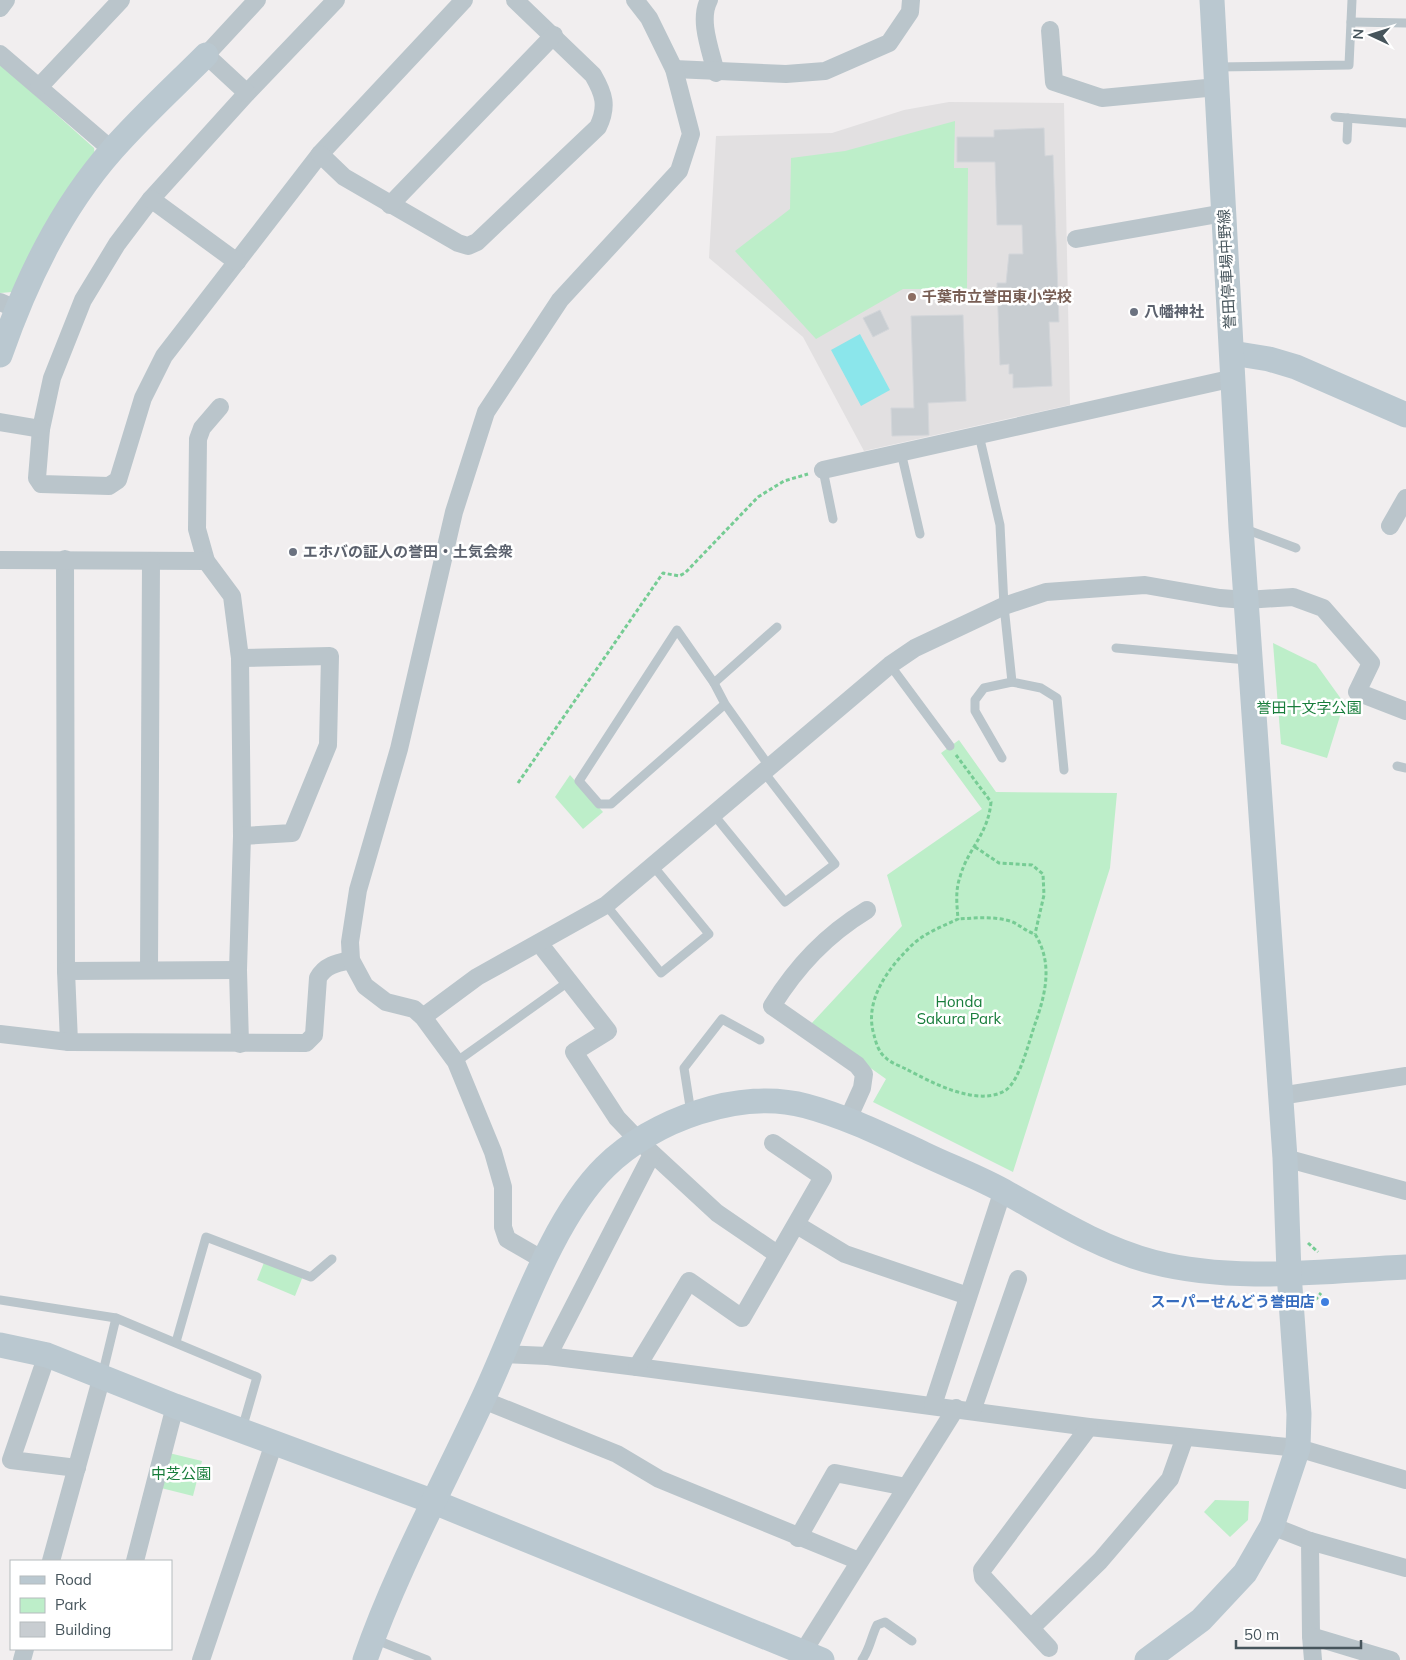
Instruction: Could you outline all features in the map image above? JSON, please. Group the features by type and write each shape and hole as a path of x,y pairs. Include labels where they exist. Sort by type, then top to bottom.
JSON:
{"street":[{"path":"0,8 6,0"},
{"path":"39,87 121,0"},
{"path":"0,355 8,305 53,233 112,150 206,55 257,0"},
{"path":"336,0 247,93 151,199 117,244 83,300 52,378 41,429 37,478 41,484 110,486 118,480 143,398 164,356 320,154 464,0"},
{"path":"320,154 344,177 390,205 458,243 468,246 477,242 598,127 604,115 605,105 602,90 594,75 515,0"},
{"path":"545,1261 507,1239 503,1228 503,1188 501,1178 493,1152 456,1062 423,1017 414,1009 386,1002 365,986 351,960 351,921 358,890 399,749 454,512 486,412 560,300 680,171 691,134 674,69 650,18 635,0"},
{"path":"709,0 705,8 705,22 716,73"},
{"path":"674,69 716,73 786,74 825,71 889,43 910,12 911,0"},
{"name":"誉田停車場中野線","path":"1147,1660 1201,1620 1245,1573 1272,1526 1298,1448 1299,1414 1289,1273 1285,1158 1241,528 1212,0"},
{"path":"1050,30 1054,82 1102,98 1216,77"},
{"path":"390,205 554,35"},
{"path":"0,54 112,150"},
{"path":"206,55 247,93"},
{"path":"151,199 236,262"},
{"path":"1076,238 1224,213"},
{"path":"1232,353 1296,366 1406,415"},
{"path":"823,470 1234,378"},
{"path":"220,407 202,428 198,440 197,530 206,561 232,596 240,658 242,836 238,970 240,1044"},
{"path":"0,422 41,429"},
{"path":"1390,526 1406,498"},
{"path":"65,559 66,971 69,1042"},
{"path":"0,560 206,561"},
{"path":"149,970 151,561"},
{"path":"423,1017 477,977 606,905 654,867 766,768 890,665 915,648 1004,606 1046,592 1145,585 1220,598 1246,600 1293,597 1324,608 1371,662 1357,692 1406,710"},
{"path":"240,658 330,656 328,746 292,833 242,836"},
{"path":"848,1120 862,1088 864,1074 857,1065 772,1006 791,975 813,952 846,922 867,910"},
{"path":"539,943 608,1031 574,1052 617,1118 646,1148 717,1213 777,1254"},
{"path":"0,1034 69,1042 306,1043 314,1034 318,978 321,972 327,966 351,960"},
{"path":"66,971 238,970"},
{"path":"1280,1096 1406,1076"},
{"path":"548,1356 646,1148 667,1124 731,1104 766,1101 803,1105 848,1120 1003,1190 1075,1232 1109,1247 1155,1262 1241,1274 1406,1267"},
{"path":"637,1366 689,1281 742,1318 777,1254 797,1225 824,1177 773,1143"},
{"path":"368,1649 434,1502 565,1221 605,1166 646,1148"},
{"path":"1285,1158 1406,1191"},
{"path":"933,1405 1003,1190"},
{"path":"797,1225 845,1254 968,1296"},
{"path":"0,1345 46,1355 175,1406 434,1502 808,1657 859,1561 906,1487 964,1410 1018,1279"},
{"path":"503,1354 548,1356 637,1366 1088,1427 1298,1448 1406,1480"},
{"path":"46,1355 11,1460 77,1468"},
{"path":"51,1560 102,1376"},
{"path":"483,1400 617,1454 659,1479 798,1538 859,1561"},
{"path":"135,1560 175,1406"},
{"path":"1049,1648 983,1577 982,1570 1088,1427"},
{"path":"1031,1628 1100,1561 1170,1479 1185,1437"},
{"path":"201,1660 274,1443"},
{"path":"798,1538 835,1474 906,1487"},
{"path":"1272,1526 1310,1541 1406,1568"},
{"path":"1310,1541 1313,1660"},
{"path":"1311,1636 1391,1660"}],"lane":[{"path":"1216,77 1349,65 1352,0"},
{"path":"1351,22 1406,23"},
{"path":"1335,117 1406,123"},
{"path":"1347,140 1348,118"},
{"path":"979,435 1000,525 1004,606 1012,682"},
{"path":"901,452 920,534"},
{"path":"823,470 833,519"},
{"path":"1241,528 1296,548"},
{"path":"714,683 777,627"},
{"path":"714,815 785,902 835,864 766,768 724,704 714,683 676,630 579,780 599,804 611,804 724,704"},
{"path":"1116,648 1251,660"},
{"path":"890,665 950,746"},
{"path":"1002,758 975,711 976,700 984,688 1012,682 1041,688 1057,698 1064,770"},
{"path":"606,905 661,973 709,934 654,867"},
{"path":"456,1062 568,982"},
{"path":"692,1115 684,1068 722,1019 760,1040"},
{"path":"176,1342 206,1236 311,1277 332,1259"},
{"path":"0,1300 116,1318 257,1377 242,1431"},
{"path":"102,1376 116,1318"},
{"path":"862,1660 870,1650 872,1637 877,1625 885,1622 912,1641"},
{"path":"368,1649 427,1660"}],"path":[{"path":"518,783 663,573 679,576 685,573 758,497 771,488 823,470"},
{"path":"950,746 990,802 989,820 960,875 956,891 958,919"},
{"path":"975,847 999,863 1032,865 1043,874 1044,895 1035,934"},
{"path":"986,917 1012,921 1024,931 1035,934 1043,946 1048,975 1044,997 1019,1071 1007,1089 988,1097 960,1093 886,1059 877,1045 870,1023 872,1000 885,977 909,948 928,933 958,919 986,917"},
{"path":"1307,1242 1320,1253"},
{"path":"1312,1315 1311,1306 1323,1291"}],"shaded area":[{"name":"千葉市立誉田東小学校","path":"949,102 1064,103 1070,405 864,451 803,337 709,258 716,136 832,133 904,110"}],"green space":[{"path":"0,64 94,148 95,158 12,292 0,293"},
{"path":"955,121 954,168 968,168 967,289 903,289 816,339 735,251 790,209 791,158 845,151"},
{"name":"誉田十文字公園","path":"1273,643 1316,664 1344,703 1327,758 1281,744"},
{"name":"Honda Sakura Park","path":"959,740 996,792 1117,793 1110,868 1013,1172 873,1102 886,1079 810,1025 902,926 887,875 982,809 941,753"},
{"path":"570,775 603,812 583,829 555,797"},
{"path":"265,1260 303,1276 295,1296 257,1280"},
{"name":"中芝公園","path":"169,1453 202,1461 193,1496 161,1488"},
{"path":"1215,1500 1249,1501 1248,1520 1230,1537 1204,1512"}],"water":[{"path":"860,334 890,390 861,406 831,350"}],"building":[{"path":"1044,128 1045,156 1053,155 1059,322 1049,322 1052,386 1013,388 1013,374 1009,374 1009,364 1000,365 997,283 1006,283 1009,254 1023,254 1022,225 997,225 995,162 957,162 957,137 994,137 994,130"},
{"path":"880,310 889,329 873,337 863,318"},
{"path":"963,315 966,401 928,403 929,435 892,436 891,408 914,408 911,316"}],"place":[{"name":"千葉市立誉田東小学校","path":"912,297"},
{"name":"八幡神社","path":"1134,312"},
{"name":"エホバの証人の誉田・土気会衆","path":"293,552"},
{"name":"スーパーせんどう誉田店","path":"1325,1302"}]}
